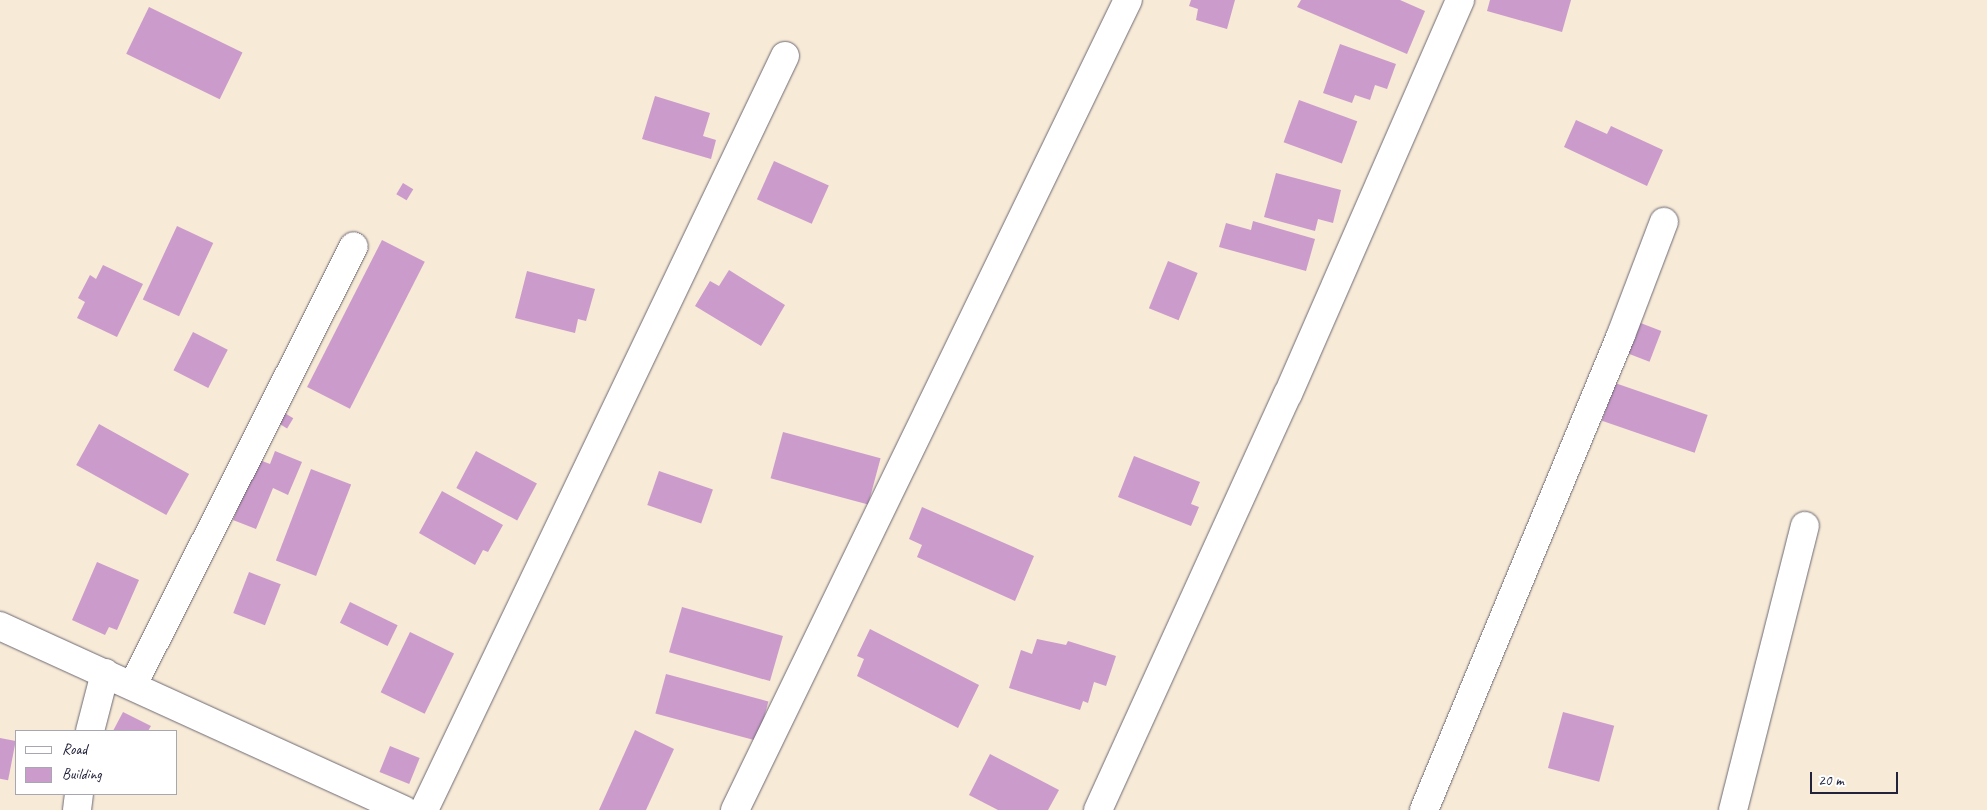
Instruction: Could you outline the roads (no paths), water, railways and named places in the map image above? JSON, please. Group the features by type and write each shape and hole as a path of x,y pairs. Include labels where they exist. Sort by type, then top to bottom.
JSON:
{"street":[{"path":"735,810 1128,0"},
{"path":"1098,810 1288,394 1460,0"},
{"path":"0,626 407,810 785,56"},
{"path":"1424,810 1621,335 1664,222"},
{"path":"133,686 354,246"},
{"path":"1733,810 1805,526"},
{"path":"90,730 105,673"},
{"path":"77,810 79,795"}]}
